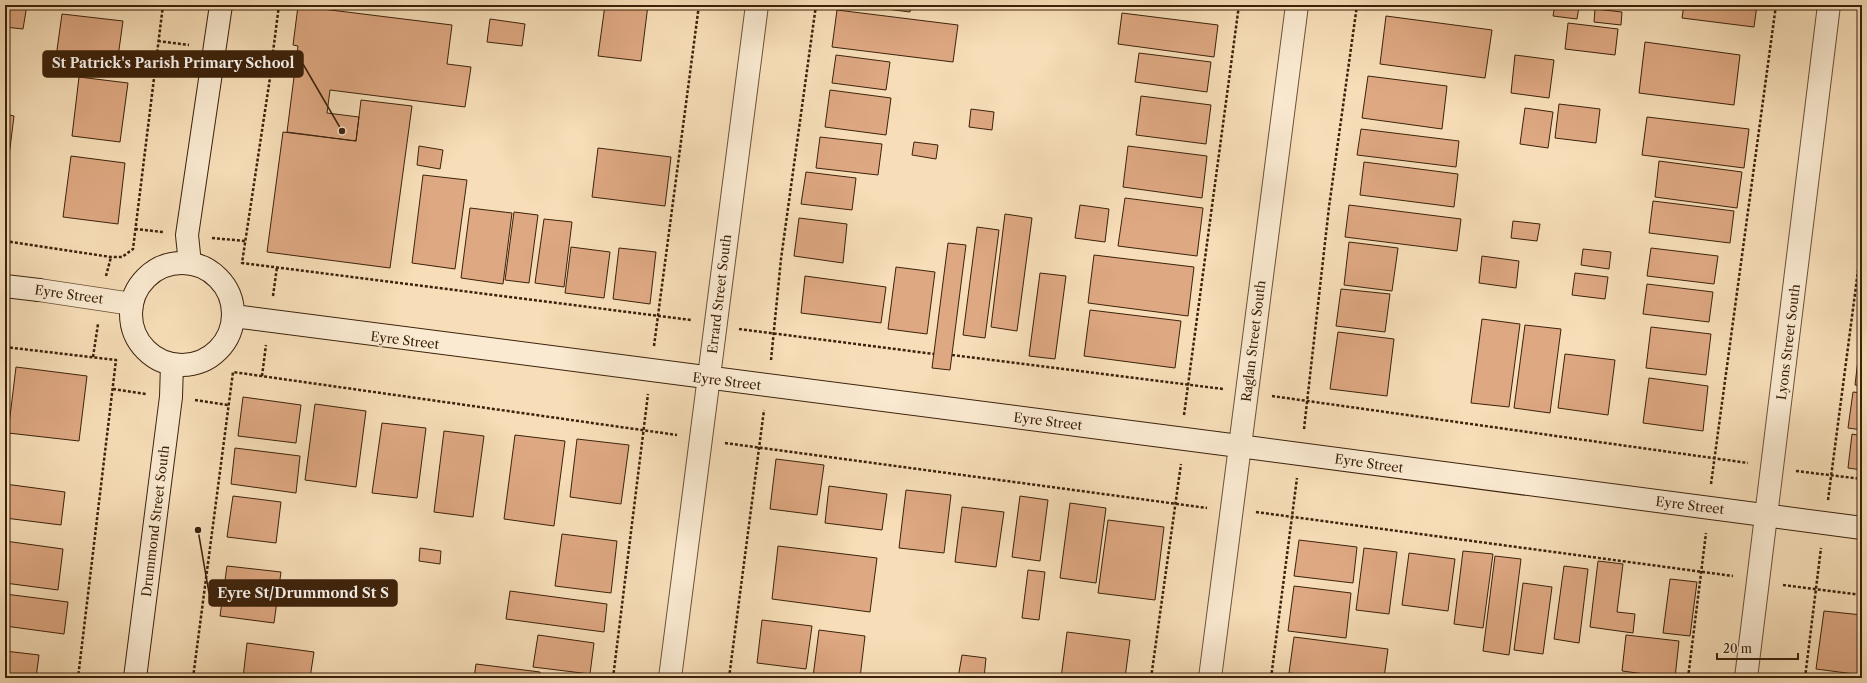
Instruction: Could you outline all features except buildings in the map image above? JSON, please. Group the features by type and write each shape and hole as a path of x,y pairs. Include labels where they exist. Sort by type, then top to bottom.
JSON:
{"main road":[{"path":"190,264 187,235 221,5"},
{"name":"Errard Street South","path":"670,678 757,5"},
{"name":"Raglan Street South","path":"1210,678 1297,5"},
{"name":"Lyons Street South","path":"1746,678 1829,5"},
{"path":"172,264 190,264 204,268 217,276 226,288 232,302 234,316 232,329 227,341 219,351 209,358 197,364 185,366 172,364 161,361 143,347 132,327 132,304 134,296 143,281 156,270 172,264"},
{"name":"Eyre Street","path":"5,286 132,304"},
{"name":"Eyre Street","path":"234,316 1862,528"},
{"name":"Drummond Street South","path":"135,678 171,397 172,364"}],"path":[{"path":"5,241 111,257 122,257 133,249 163,5"},
{"path":"279,5 272,52 273,58 242,263 658,316 774,334 934,354"},
{"path":"613,678 658,316 700,5"},
{"path":"729,678 774,334 781,259 816,5"},
{"path":"1151,678 1184,439 1184,412 1239,5"},
{"path":"1271,678 1307,402 1329,207 1357,5"},
{"path":"1688,678 1715,458 1776,5"},
{"path":"1805,678 1862,240"},
{"path":"5,347 116,360 78,678"},
{"path":"952,355 1246,391 1307,402 1772,466 1862,480"},
{"path":"193,678 232,372 700,438 759,448 1174,504 1292,516 1701,571 1816,590 1862,595"}],"place":[{"name":"St Patrick's Parish Primary School","path":"342,131"},
{"name":"Eyre St/Drummond St S","path":"198,530"}]}
